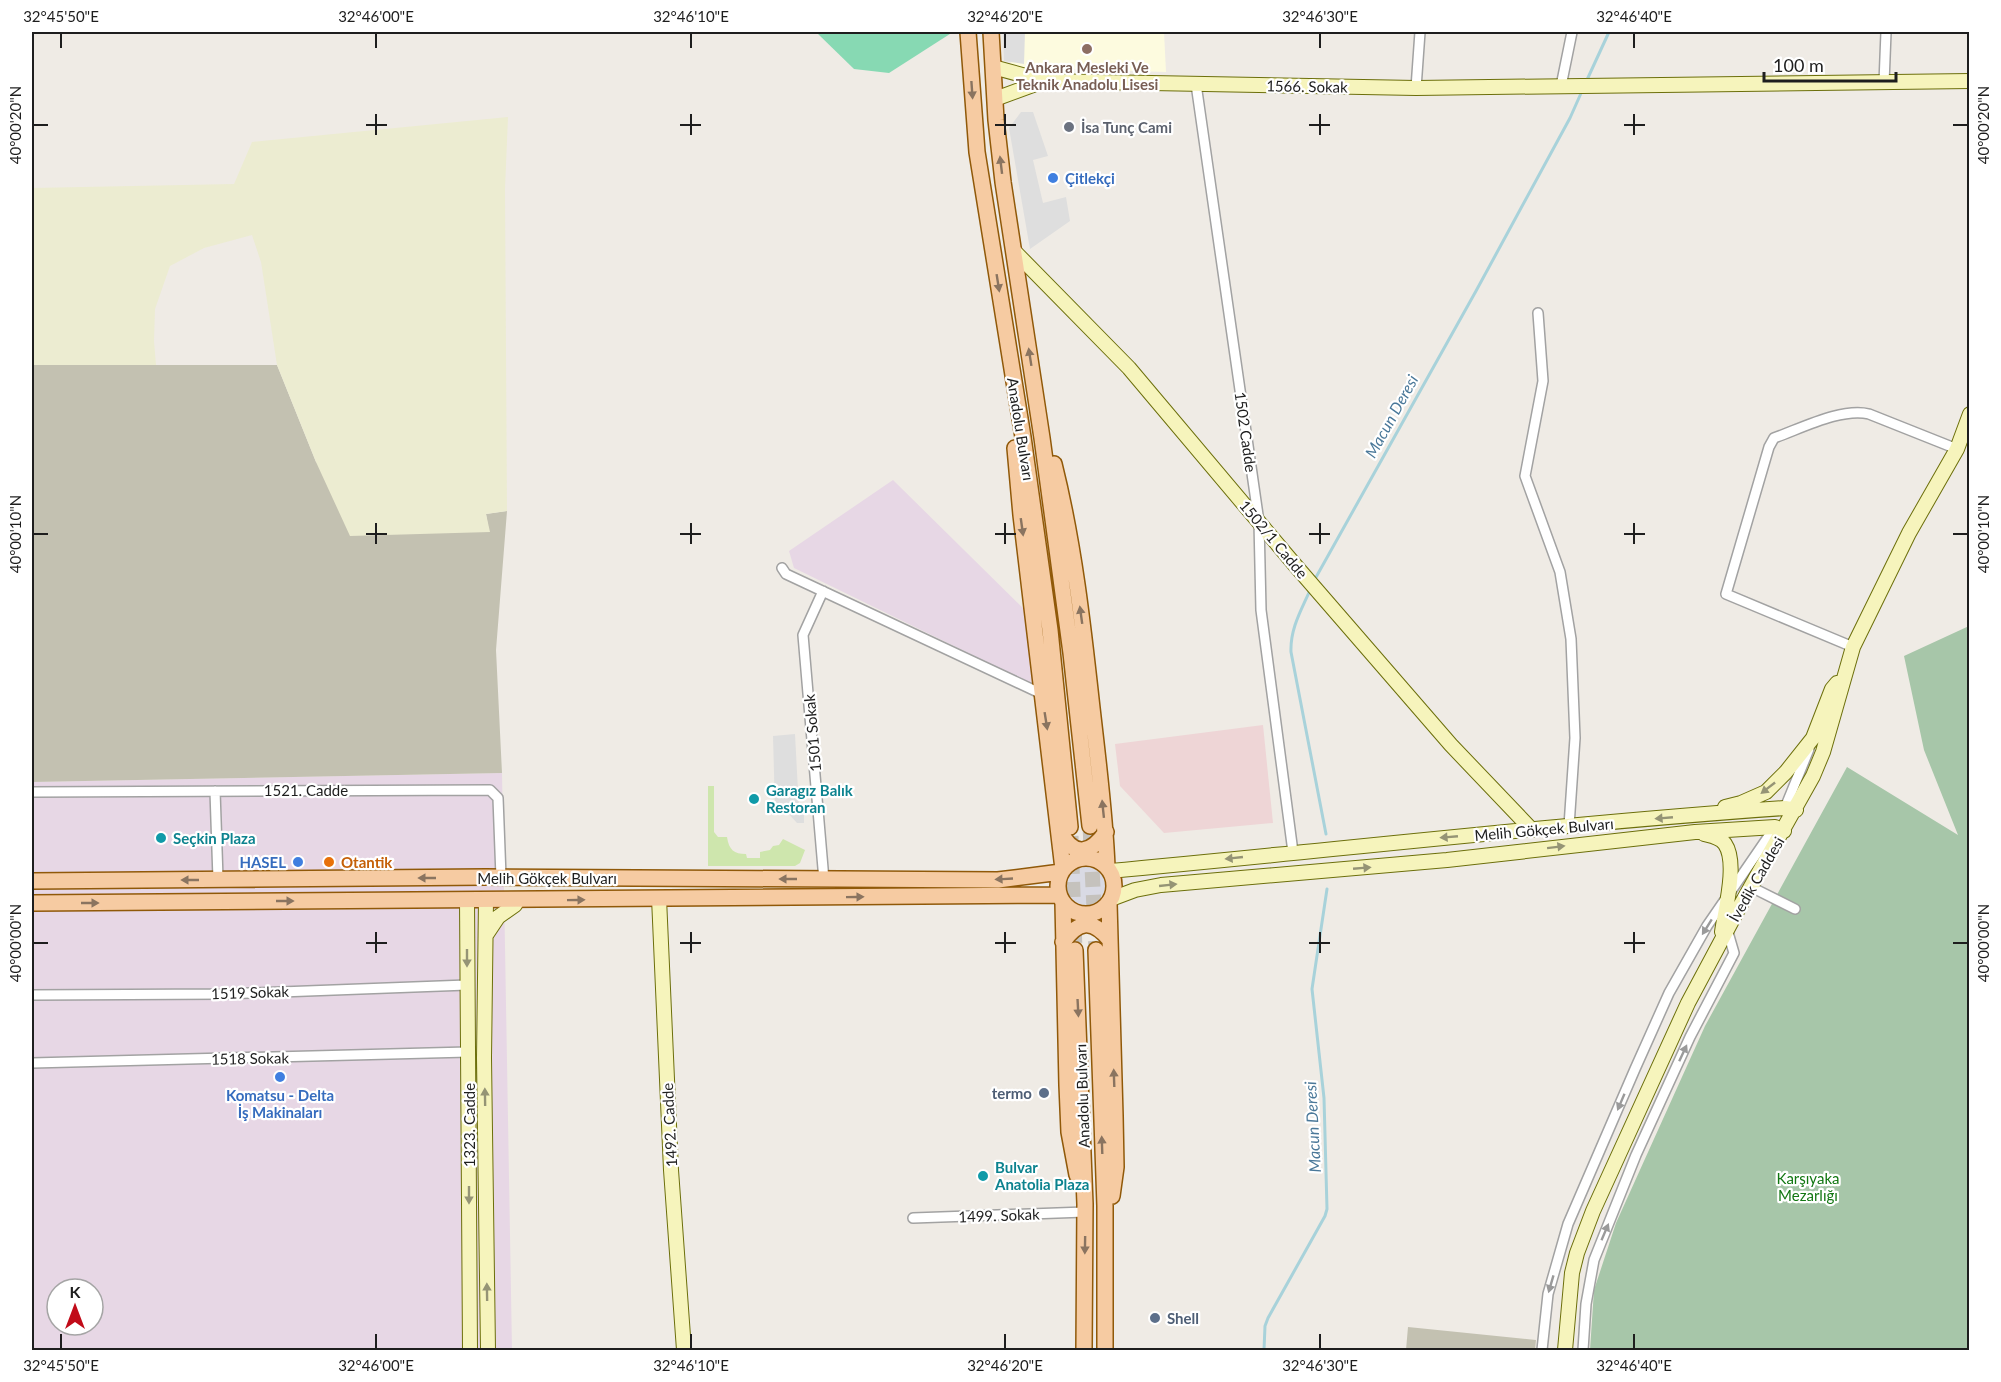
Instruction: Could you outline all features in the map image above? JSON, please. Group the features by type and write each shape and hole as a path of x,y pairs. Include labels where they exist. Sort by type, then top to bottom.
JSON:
{"main road":[{"name":"Anadolu Bulvarı","path":"968,32 977,152 1018,406 1057,690 1064,827"},
{"name":"Anadolu Bulvarı","path":"991,32 1003,182 1071,653 1090,826"},
{"path":"1018,406 1015,453 1042,694 1067,844 1083,850 1093,847 1106,832"},
{"path":"1038,415 1066,511 1083,629 1109,869 1114,880 1114,890 1110,901 1110,940 1116,1167 1105,1240"},
{"path":"1064,827 1062,870 1057,887 1061,899 1077,913 1086,915 1095,913 1110,901"},
{"path":"1062,870 1077,859 1085,858 1093,859 1109,869"},
{"name":"Melih Gökçek Bulvarı","path":"32,881 467,877 998,880 1062,870"},
{"path":"467,877 467,900"},
{"path":"486,900 493,877"},
{"name":"Melih Gökçek Bulvarı","path":"32,903 659,898 1061,899"},
{"name":"Anadolu Bulvarı","path":"1061,899 1069,946 1085,1208 1084,1350"},
{"path":"1069,946 1070,932 1080,926 1090,924 1101,929 1110,940"},
{"name":"Anadolu Bulvarı","path":"1096,950 1105,1240 1105,1350"}],"street":[{"path":"1416,88 1420,32"},
{"path":"1566,86 1572,32"},
{"path":"1884,83 1886,32"},
{"path":"993,66 1044,81"},
{"path":"995,99 1044,81"},
{"name":"1566. Sokak","path":"1044,81 1416,88 1970,81"},
{"name":"1502 Cadde","path":"1196,84 1259,522 1261,610 1293,852"},
{"name":"1502/1 Cadde","path":"1014,251 1129,368 1295,566 1450,745 1532,830"},
{"path":"1538,313 1543,381 1525,476 1560,572 1571,639 1575,738 1569,826"},
{"path":"1853,647 1726,594 1769,447 1774,438 1842,414 1857,412 1869,414 1957,449"},
{"path":"1790,809 1813,777 1823,752 1853,647 1909,533 1957,449 1970,414"},
{"path":"782,568 786,574 1042,694"},
{"name":"1501 Sokak","path":"823,591 803,635 824,880"},
{"path":"1790,809 1832,689 1846,672"},
{"path":"1696,815 1741,803 1766,792 1814,738"},
{"name":"1521. Cadde","path":"32,792 490,790 498,798 493,877"},
{"path":"215,791 218,879"},
{"name":"Melih Gökçek Bulvarı","path":"1109,869 1569,826 1790,809"},
{"name":"İvedik Caddesi","path":"1565,1350 1572,1273 1583,1237 1688,1003 1790,809"},
{"path":"1542,1350 1548,1294 1568,1224 1585,1180 1670,993 1707,926 1779,829"},
{"name":"Melih Gökçek Bulvarı","path":"1110,901 1135,890 1161,885 1448,860 1695,832 1779,829"},
{"path":"1695,832 1716,837 1724,843 1729,856 1730,873 1720,943"},
{"path":"1293,852 1293,874"},
{"path":"1751,887 1795,909"},
{"name":"1492. Cadde","path":"659,898 671,1170 684,1350"},
{"name":"1323. Cadde","path":"467,900 470,1350"},
{"path":"486,900 484,1070 488,1350"},
{"path":"486,935 498,917 515,905 518,900"},
{"path":"1583,1350 1586,1304 1594,1260 1636,1155 1690,1037 1734,953 1727,930"},
{"name":"1519 Sokak","path":"32,995 224,994 468,986"},
{"name":"1518 Sokak","path":"32,1063 468,1052"},
{"name":"1499. Sokak","path":"913,1218 1085,1208"}],"shaded area":[{"path":"1003,32 1025,32 1024,64 1004,61"},
{"name":"Ankara Mesleki Ve Teknik Anadolu Lisesi","path":"1008,32 1164,32 1166,72 1011,67"},
{"path":"1021,112 1033,112 1048,156 1033,160 1043,203 1066,197 1070,221 1030,249 1009,128"},
{"path":"32,365 277,365 316,462 489,532 486,514 507,511 496,650 502,773 32,782"},
{"path":"893,480 1027,612 1036,686 794,568 789,551"},
{"path":"1263,725 1273,823 1164,833 1120,786 1115,744"},
{"path":"795,734 799,810 804,811 804,823 797,823 785,810 775,810 773,736"},
{"path":"502,773 512,1350 32,1350 32,782"},
{"path":"1086,867 1099,873 1105,886 1099,899 1086,905 1073,899 1067,886 1073,873"},
{"path":"1408,1327 1536,1340 1535,1350 1406,1350"}],"green space":[{"path":"816,32 953,32 889,73 854,69"},
{"path":"508,117 505,189 507,511 486,514 490,532 350,536 316,462 277,365 261,262 252,235 204,248 170,266 155,309 156,365 32,365 32,188 234,184 252,142"},
{"name":"Karşıyaka Mezarlığı","path":"1969,626 1969,1350 1590,1350 1594,1290 1616,1223 1705,1026 1847,767 1958,835 1924,750 1904,656"},
{"path":"708,786 714,786 714,832 718,837 727,837 733,850 746,854 747,858 760,858 760,852 779,845 783,839 805,850 800,863 795,866 708,866"}],"waterway":[{"name":"Macun Deresi","path":"1586,82 1609,32"},
{"name":"Macun Deresi","path":"1315,579 1476,291 1570,118 1582,91"},
{"name":"Macun Deresi","path":"1311,588 1300,611 1291,643 1291,652 1326,834"},
{"name":"Macun Deresi","path":"1264,1350 1265,1326 1268,1318 1327,1209 1324,1098 1312,989 1327,889"}],"tunnel":[{"path":"1090,826 1096,950"},
{"path":"1071,836 1075,950"}],"place":[{"name":"Ankara Mesleki Ve Teknik Anadolu Lisesi","path":"1087,49"},
{"name":"İsa Tunç Cami","path":"1069,127"},
{"name":"Çitlekçi","path":"1053,178"},
{"name":"Garagız Balık Restoran","path":"754,799"},
{"name":"Seçkin Plaza","path":"161,838"},
{"name":"HASEL","path":"298,862"},
{"name":"Otantik","path":"329,862"},
{"name":"Komatsu - Delta İş Makinaları","path":"280,1077"},
{"name":"termo","path":"1044,1093"},
{"name":"Bulvar Anatolia Plaza","path":"983,1176"},
{"name":"Shell","path":"1155,1318"}]}
